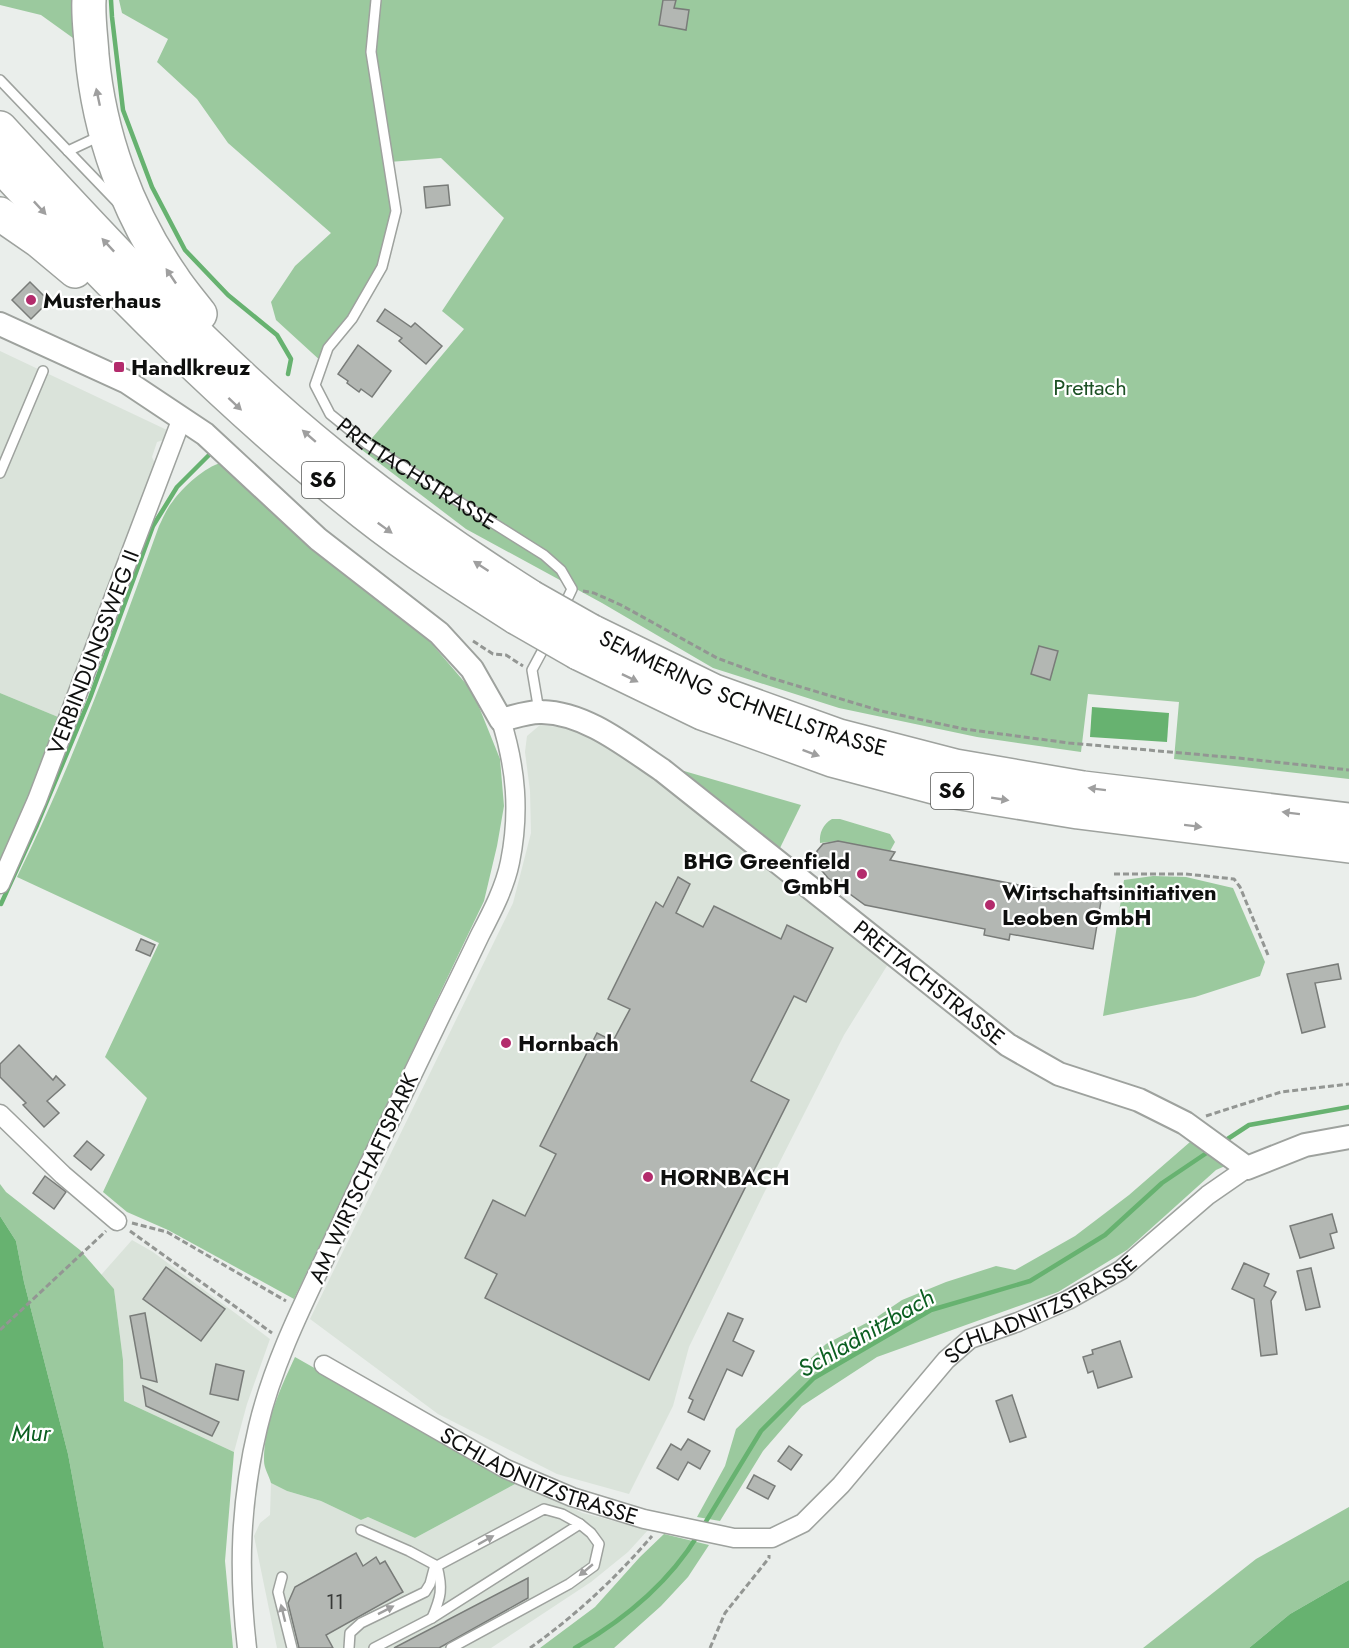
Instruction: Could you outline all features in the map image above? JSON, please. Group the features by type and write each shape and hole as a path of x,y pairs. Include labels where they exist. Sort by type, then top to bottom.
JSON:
{"highway":[{"path":"89,0 94,81 118,173 136,216 172,277 204,318 224,361"},
{"name":"SEMMERING SCHNELLSTRASSE","path":"0,128 118,256 224,361 332,456 460,552 524,608"},
{"name":"SEMMERING SCHNELLSTRASSE","path":"0,165 96,269 147,320 261,428 365,514 445,572 524,608 702,713 832,760 949,791 1078,812 1349,846"},
{"path":"0,214 39,241 93,286 147,320"},
{"name":"SEMMERING SCHNELLSTRASSE","path":"584,642 839,736 955,766 1083,788 1349,820"}],"street":[{"path":"0,324 127,382 182,418 226,452 318,539 439,633 472,669 501,720"},
{"name":"VERBINDUNGSWEG II","path":"0,884 37,800 182,418"},
{"name":"PRETTACHSTRASSE","path":"501,720 539,712 566,714 586,723 662,770 1008,1045 1059,1074 1139,1100 1193,1129 1241,1163"},
{"name":"AM WIRTSCHAFTSPARK","path":"247,1648 240,1561 245,1497 258,1425 277,1368 301,1309 381,1138 493,909 510,865 516,828 516,790 511,752 501,720"},
{"path":"0,1114 63,1175 120,1223"},
{"name":"SCHLADNITZSTRASSE","path":"324,1365 506,1469 572,1497 664,1523 734,1538 772,1538 803,1523 841,1485 946,1360 970,1339 1018,1322 1068,1300 1121,1270 1209,1195 1241,1163 1305,1145 1349,1137"}],"lane":[{"name":"PRETTACHSTRASSE","path":"376,0 371,52 396,211 382,267 352,319 328,348 315,385 330,414 367,444 544,555 561,570 572,589"},
{"path":"0,80 115,201 136,216"},
{"path":"68,151 106,133"},
{"path":"0,473 43,370"},
{"path":"557,620 572,589"},
{"path":"539,712 532,670 552,630"},
{"path":"348,1648 350,1633 361,1623 425,1592 436,1566 544,1509 562,1514 580,1524 599,1544 594,1566 569,1584 451,1648"},
{"path":"374,1648 432,1618 580,1524"},
{"path":"361,1530 409,1551 436,1566 442,1583 440,1599 432,1618"},
{"path":"282,1577 278,1592 292,1648"}],"path":[{"path":"572,589 594,593 621,605 693,645 734,664 771,678 881,711 964,729 1069,743 1349,770"},
{"path":"467,637 493,654 506,655 532,670"},
{"path":"1114,874 1186,874 1234,879 1240,887 1268,955"},
{"path":"1193,1129 1281,1092 1349,1084"},
{"path":"0,1330 120,1223 132,1223 167,1232 301,1309"},
{"path":"120,1223 272,1333"},
{"path":"530,1648 559,1627 604,1587 664,1523"},
{"path":"710,1648 725,1613 769,1558 772,1538"}],"shaded area":[{"path":"0,351 167,430 164,440 157,442 152,457 157,468 63,719 0,693"},
{"path":"540,725 568,728 606,745 663,786 890,961 844,1035 763,1195 689,1347 673,1406 629,1494 557,1474 438,1414 310,1319 513,903 531,833 530,791 525,752 527,736"},
{"path":"132,1240 153,1252 270,1339 247,1404 234,1452 124,1401 123,1360 114,1289 101,1275"},
{"path":"271,1483 287,1491 321,1501 361,1520 368,1517 415,1538 517,1483 583,1513 648,1530 628,1552 591,1582 491,1648 277,1648 254,1536 260,1523 270,1515"}],"green space":[{"path":"0,0 74,0 73,38 41,15 0,5"},
{"name":"Prettach","path":"119,0 1349,0 1349,779 1174,759 1179,702 1088,694 1081,752 977,737 839,708 713,668 602,603 466,529 362,450 464,329 442,311 504,218 441,158 389,162 396,211 382,267 323,363 276,320 271,302 295,266 331,233 228,143 197,99 157,62 168,39 122,13"},
{"path":"221,463 420,630 473,692 500,759 504,806 484,901 294,1299 168,1230 127,1212 103,1192 147,1098 105,1057 159,943 17,877 75,747 159,526 171,504 188,484 208,468"},
{"path":"0,693 63,719 0,874"},
{"path":"684,771 801,805 780,848 682,774"},
{"path":"832,819 840,819 890,834 895,842 890,851 838,841 820,843 822,829"},
{"path":"1153,876 1186,877 1233,888 1265,962 1260,976 1195,997 1103,1016 1124,880"},
{"path":"1190,1142 1225,1166 1216,1170 1127,1250 1058,1292 877,1357 802,1406 763,1451 720,1521 697,1517 725,1466 736,1429 826,1344 874,1319 902,1300 946,1282 996,1266 1015,1270 1075,1236 1129,1195"},
{"path":"0,1184 6,1192 80,1250 114,1289 123,1360 124,1401 234,1452 225,1561 233,1648 104,1648 68,1454 24,1282 16,1241 0,1216"},
{"path":"295,1357 517,1483 415,1538 368,1517 361,1520 321,1501 287,1491 271,1483 264,1464 267,1434 279,1394"},
{"path":"1349,1507 1349,1580 1290,1614 1249,1648 1143,1648 1256,1559"},
{"path":"664,1534 709,1545 688,1577 661,1606 614,1648 540,1648 595,1607"}],"water":[{"path":"1092,707 1169,713 1167,742 1090,737"},
{"name":"Mur","path":"0,1216 16,1241 24,1282 68,1454 104,1648 0,1648"},
{"path":"1349,1580 1349,1648 1249,1648 1290,1614"}],"building":[{"path":"663,0 676,0 674,8 689,10 686,30 659,25"},
{"path":"448,185 450,205 426,208 424,187"},
{"name":"Musterhaus","path":"30,282 49,301 31,319 12,300"},
{"path":"385,309 411,327 415,323 442,346 426,364 399,341 402,338 377,321"},
{"path":"358,345 391,371 372,397 361,389 359,392 338,374"},
{"path":"1039,646 1058,651 1050,680 1031,674"},
{"name":"Wirtschaftsinitiativen Leoben GmbH","path":"838,841 895,852 890,860 1101,901 1093,949 1010,934 1009,940 984,935 985,929 865,905 828,878 817,865 817,851 823,844"},
{"name":"HORNBACH","path":"678,877 690,884 676,913 703,927 714,906 781,939 787,925 833,948 806,1002 794,996 751,1081 789,1100 649,1380 485,1298 497,1274 465,1258 493,1200 525,1216 556,1154 540,1146 597,1033 613,1041 630,1009 608,999 656,902 663,907"},
{"path":"141,939 155,945 150,956 136,950"},
{"path":"1338,964 1341,979 1315,983 1325,1027 1302,1033 1287,974"},
{"path":"19,1045 53,1080 56,1076 65,1085 47,1101 59,1113 44,1127 23,1105 26,1103 0,1077 0,1064"},
{"path":"87,1141 104,1155 91,1170 74,1156"},
{"path":"45,1176 66,1192 54,1209 33,1193"},
{"path":"1332,1214 1337,1232 1330,1234 1334,1248 1300,1258 1290,1226"},
{"path":"1244,1263 1269,1274 1264,1286 1276,1292 1271,1301 1277,1354 1261,1356 1254,1299 1232,1289"},
{"path":"166,1267 225,1309 201,1341 143,1299"},
{"path":"1311,1268 1320,1307 1306,1310 1297,1271"},
{"path":"145,1313 157,1382 141,1378 130,1316"},
{"path":"728,1313 743,1319 733,1341 754,1351 742,1376 727,1369 704,1420 688,1412 693,1400 689,1398"},
{"path":"1120,1341 1132,1377 1098,1388 1093,1371 1088,1373 1083,1357 1093,1354 1092,1350"},
{"path":"216,1364 244,1371 238,1400 210,1394"},
{"path":"143,1386 219,1422 212,1436 146,1406"},
{"path":"1012,1395 1026,1437 1010,1442 996,1401"},
{"path":"688,1439 710,1451 700,1469 688,1462 678,1480 657,1468 671,1444 681,1450"},
{"path":"789,1446 802,1455 791,1470 778,1461"},
{"path":"754,1475 775,1486 768,1499 747,1488"},
{"path":"356,1553 363,1566 376,1557 380,1564 385,1561 403,1592 326,1635 333,1648 299,1648 288,1603 295,1587"},
{"path":"528,1578 528,1598 439,1648 394,1648"}],"waterway":[{"path":"111,0 123,110 152,187 185,250 228,295 277,335 291,359 288,374"},
{"path":"1,904 90,698 153,526 177,487 211,453"},
{"name":"Schladnitzbach","path":"1223,1142 1249,1125 1349,1107"},
{"name":"Schladnitzbach","path":"702,1528 761,1431 814,1378 931,1310 1030,1281 1105,1235 1162,1183 1211,1150"},
{"name":"Schladnitzbach","path":"575,1648 628,1613 644,1599 673,1569 698,1535"}],"place":[{"name":"Musterhaus","path":"31,300"},
{"name":"Handlkreuz","path":"119,367"},
{"name":"BHG Greenfield GmbH","path":"862,874"},
{"name":"Wirtschaftsinitiativen Leoben GmbH","path":"990,905"},
{"name":"Hornbach","path":"506,1043"},
{"name":"HORNBACH","path":"648,1177"}]}
